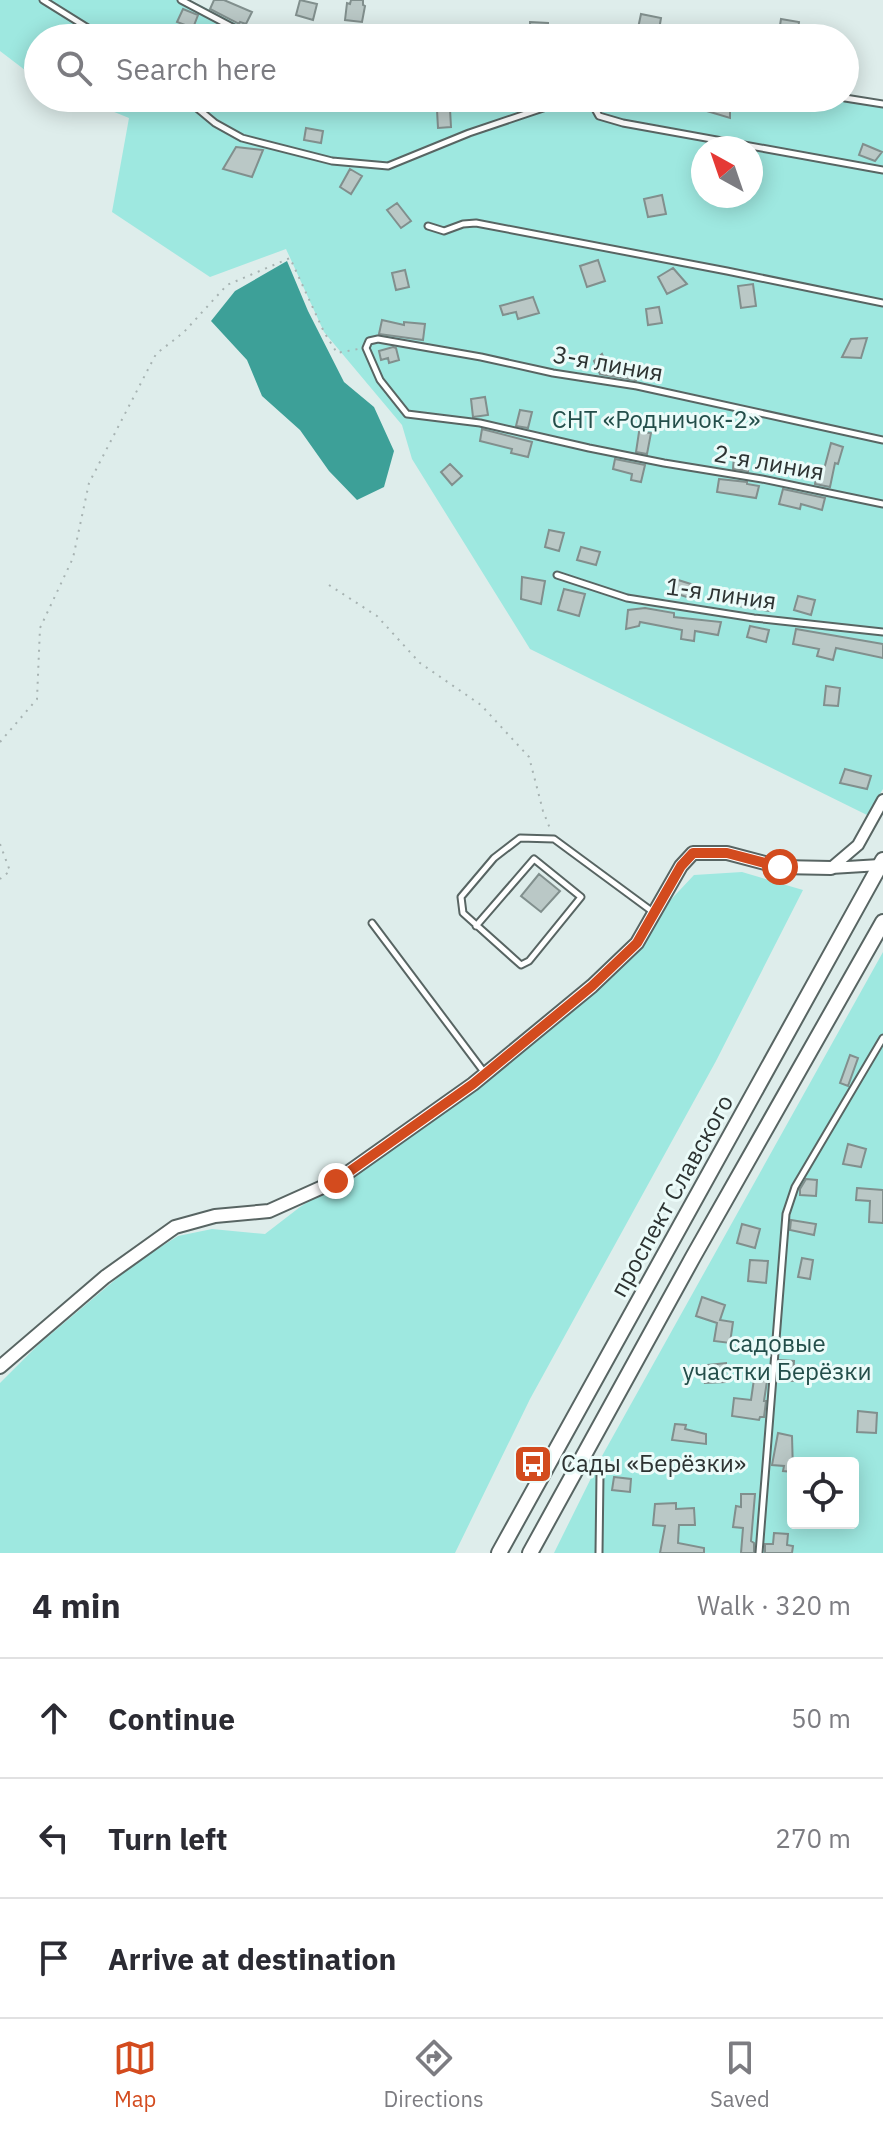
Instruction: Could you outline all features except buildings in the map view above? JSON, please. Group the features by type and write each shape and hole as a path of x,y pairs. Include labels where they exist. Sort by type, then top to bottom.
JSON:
{"main road":[{"name":"проспект Славского","path":"499,1553 882,862"},
{"name":"проспект Славского","path":"530,1553 883,922"}],"street":[{"path":"831,868 858,845 883,800"},
{"path":"0,1367 105,1277 175,1227 215,1216 269,1211 336,1181 486,1074 592,986 637,943 681,866 693,853 727,853 780,867 831,868 882,862"}],"lane":[{"path":"43,0 82,24"},
{"path":"181,0 226,24"},
{"path":"859,100 883,104"},
{"path":"202,112 242,138 332,161 388,166 531,112"},
{"path":"597,112 599,116 623,123 883,170"},
{"path":"428,226 444,231 476,223 883,303"},
{"name":"3-я линия","path":"366,348 369,341 378,339 481,357 553,373 637,386 883,440"},
{"name":"2-я линия","path":"366,348 380,380 407,414 480,423 619,454 776,481 883,504"},
{"name":"1-я линия","path":"557,575 627,598 754,618 883,632"},
{"path":"476,926 534,859 581,897 529,961 521,965 476,926 463,913 461,897 494,858 520,838 554,839 654,913"},
{"path":"372,923 486,1074"},
{"path":"759,1553 786,1214 795,1187 883,1038"},
{"path":"599,1553 600,1474"}],"path":[{"path":"0,742 37,699 40,628 73,558 89,483 156,354 184,332 227,285 290,258 337,353 366,348"},
{"path":"329,585 377,616 420,663 481,705 529,757 554,839"},
{"path":"0,844 10,871 0,879"}],"green space":[{"path":"0,0 190,0 237,24 24,24 24,69 0,51"},
{"name":"СНТ «Родничок-2»","path":"859,100 883,103 883,789 867,815 530,649 412,459 402,425 324,332 286,249 210,277 112,212 129,118 114,112 859,112"},
{"path":"742,872 803,890 716,1061 530,1399 455,1553 0,1553 0,1383 38,1345 135,1263 178,1236 212,1229 265,1234 300,1207 411,1134 631,959 663,908 694,875"},
{"name":"садовые участки Берёзки","path":"883,952 883,1553 554,1553 602,1456"}],"shaded area":[{"path":"287,261 344,382 374,407 394,451 384,487 357,500 329,471 300,430 262,396 247,360 211,321 235,291"}],"place":[{"name":"Сады «Берёзки»","path":"533,1464"}],"route":[{"path":"336,1181 473,1084 592,986 637,943 681,866 693,853 727,853 780,867"}]}
